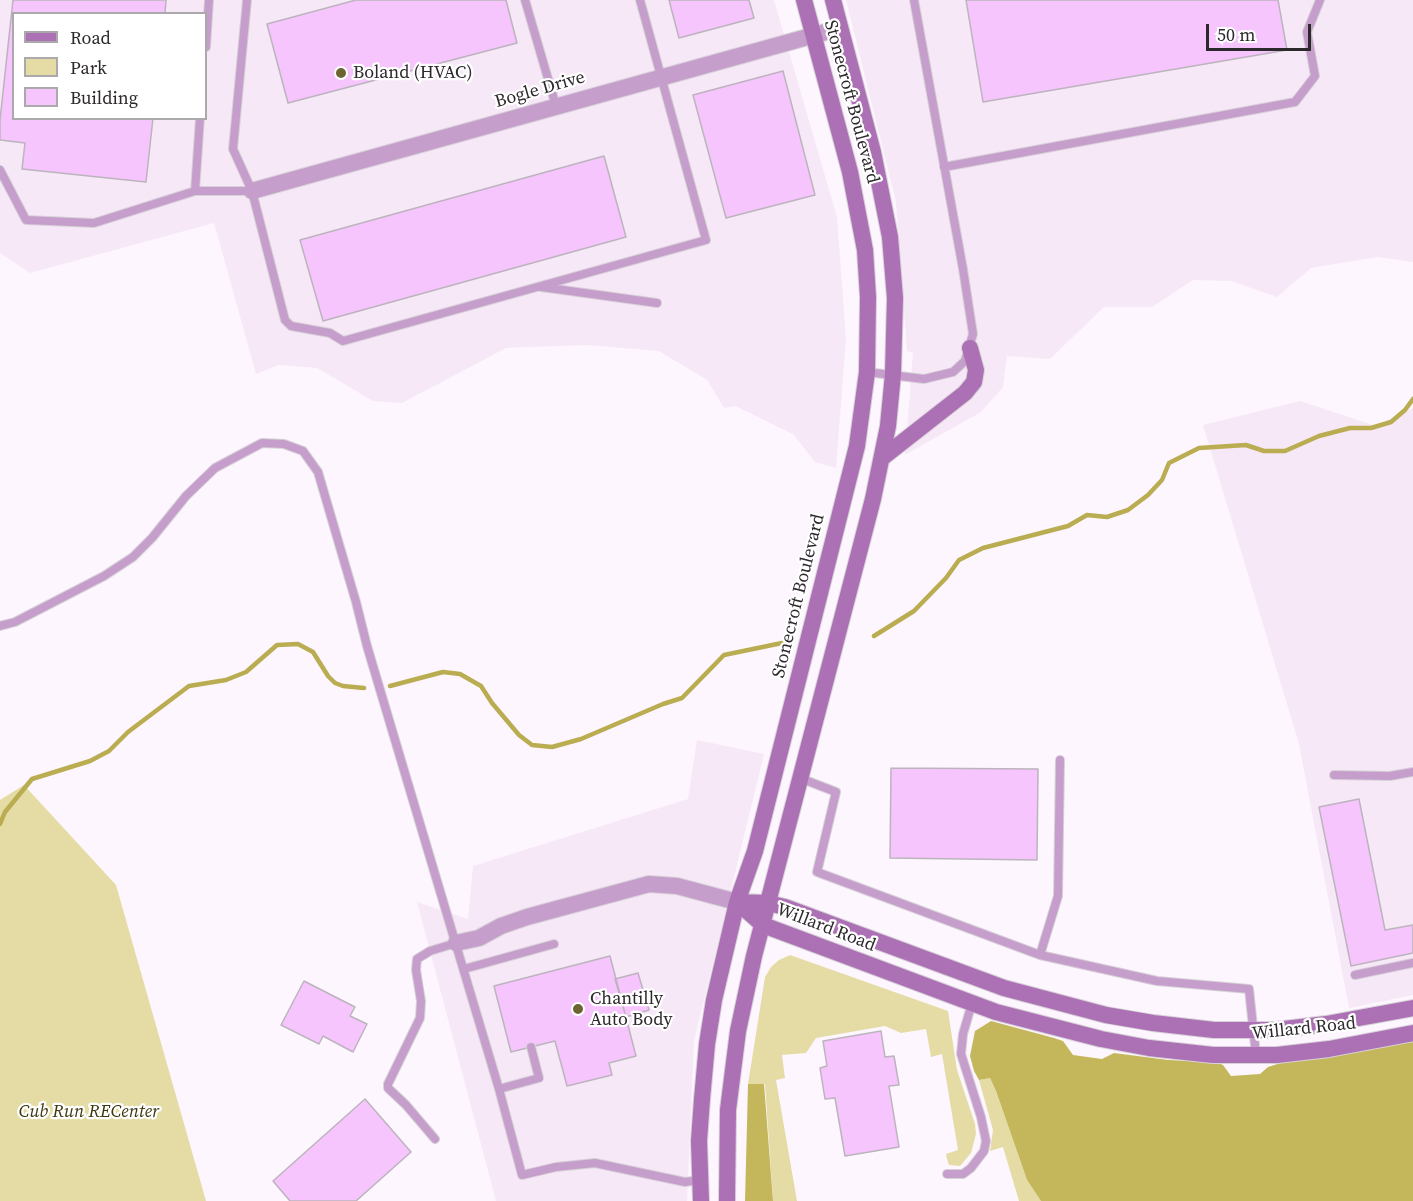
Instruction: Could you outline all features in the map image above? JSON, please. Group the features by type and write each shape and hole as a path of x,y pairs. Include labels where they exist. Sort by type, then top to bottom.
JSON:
{"main road":[{"name":"Stonecroft Boulevard","path":"700,1201 699,1142 707,1044 714,1000 737,902 755,851 857,446 867,372 868,297 865,250 850,172 804,0"},
{"name":"Stonecroft Boulevard","path":"727,1201 726,1150 731,1071 740,1020 882,458 893,374 895,298 890,237 873,152 833,0"},
{"path":"882,458 965,393 974,382 976,370 970,348"},
{"name":"Willard Road","path":"737,902 768,903 1004,988 1106,1015 1153,1023 1214,1030 1276,1030 1326,1024 1413,1008"},
{"name":"Willard Road","path":"737,902 763,925 996,1012 1101,1039 1149,1048 1213,1055 1277,1055 1329,1049 1413,1033"}],"street":[{"name":"Bogle Drive","path":"252,191 840,28"},
{"path":"456,943 479,938 501,926 527,917 649,884 677,886 737,902"}],"lane":[{"path":"207,31 209,0"},
{"path":"247,0 233,149 252,191 285,320 291,326 330,333 343,341 706,240 639,0"},
{"path":"525,0 556,106"},
{"path":"867,372 924,379 952,372 965,361 973,334 914,0"},
{"path":"944,167 1296,102 1315,76 1307,32 1320,0"},
{"path":"195,190 200,120"},
{"path":"0,170 26,219 94,223 195,190 252,191"},
{"path":"538,287 657,303"},
{"path":"0,626 15,622 104,576 133,557 152,538 186,496 215,468 262,443 284,444 303,451 318,472 370,657 499,1089 522,1175 556,1167 595,1163 686,1182 700,1180"},
{"path":"1040,955 1058,896 1060,760"},
{"path":"1334,775 1390,776 1413,772"},
{"path":"800,778 836,792 817,872 1040,955 1157,981 1248,989 1256,1055"},
{"path":"435,1139 388,1088 388,1084 420,1018 421,1001 416,970 417,959 430,951 456,943"},
{"path":"464,969 554,944"},
{"path":"1355,975 1413,963"},
{"path":"947,1174 963,1174 971,1168 984,1151 986,1141 981,1117 961,1054 963,1034 972,1003"},
{"path":"499,1089 539,1078 531,1047"}],"shaded area":[{"path":"0,0 774,0 837,217 846,339 836,468 815,462 793,434 735,406 724,408 707,380 659,351 586,345 506,348 402,403 373,401 317,368 279,365 256,374 214,223 30,273 0,253"},
{"path":"846,0 1413,0 1413,262 1378,257 1311,268 1277,297 1231,281 1193,280 1152,307 1104,307 1050,359 1007,356 1003,387 981,412 905,455 913,353 907,351 896,202"},
{"path":"1300,401 1376,426 1413,408 1413,995 1349,1008 1299,744 1203,425"},
{"path":"697,740 764,754 694,1041 687,1201 496,1201 417,902 468,919 473,866 688,799"},
{"path":"991,1021 1063,1041 1073,1055 1102,1059 1114,1053 1168,1060 1216,1062 1223,1065 1231,1076 1260,1074 1268,1067 1284,1062 1326,1058 1413,1040 1413,1201 1041,1201 1027,1180 990,1078 979,1080 974,1071 970,1056 975,1031"},
{"path":"748,1084 764,1084 773,1201 745,1201"}],"green space":[{"name":"Cub Run RECenter","path":"24,785 116,885 206,1201 0,1201 0,800"},
{"path":"790,955 948,1011 957,1070 975,1124 976,1134 971,1153 960,1166 949,1165 947,1159 946,1154 958,1150 942,1054 931,1057 926,1029 901,1033 885,1026 816,1038 806,1053 782,1055 785,1078 776,1080 797,1201 773,1201 765,1084 748,1084 765,977 771,967"},
{"path":"990,1078 1027,1180 1041,1201 1019,1201 1003,1147 990,1151 993,1130 979,1080"}],"building":[{"path":"13,0 166,0 165,12 12,12 12,120 153,120 146,182 22,169 25,143 0,140 0,120"},
{"name":"Boland (HVAC)","path":"356,0 506,0 517,43 288,103 267,24"},
{"path":"669,0 749,0 754,18 679,38"},
{"path":"966,0 1278,0 1287,50 983,102"},
{"path":"783,71 815,195 726,218 693,95"},
{"path":"604,156 626,237 323,321 300,240"},
{"path":"891,768 1038,769 1037,860 890,858"},
{"path":"1359,799 1385,930 1413,925 1413,953 1351,966 1319,807"},
{"path":"610,956 636,1056 609,1063 612,1075 567,1086 555,1041 511,1052 494,986"},
{"path":"638,973 649,1010 626,1017 615,979"},
{"path":"304,981 355,1007 350,1016 367,1024 353,1052 323,1036 319,1044 281,1025"},
{"path":"881,1031 885,1057 894,1056 899,1085 889,1086 899,1147 845,1156 835,1098 825,1099 820,1068 827,1066 823,1041"},
{"path":"365,1099 411,1152 356,1201 290,1201 273,1181"}],"waterway":[{"path":"874,636 914,611 946,578 959,560 983,548 1068,526 1087,515 1107,517 1128,510 1148,495 1162,480 1169,463 1199,448 1246,445 1264,451 1285,451 1319,436 1350,428 1371,428 1391,422 1405,410 1413,399"},
{"path":"390,686 443,672 460,674 481,686 519,735 532,745 552,747 581,739 682,698 724,655 782,643"},
{"path":"0,824 5,812 32,779 90,761 109,751 128,732 189,686 226,680 246,672 277,645 298,644 313,652 335,683 364,688"}],"place":[{"name":"Boland (HVAC)","path":"341,73"},
{"name":"Chantilly Auto Body","path":"578,1009"}]}
